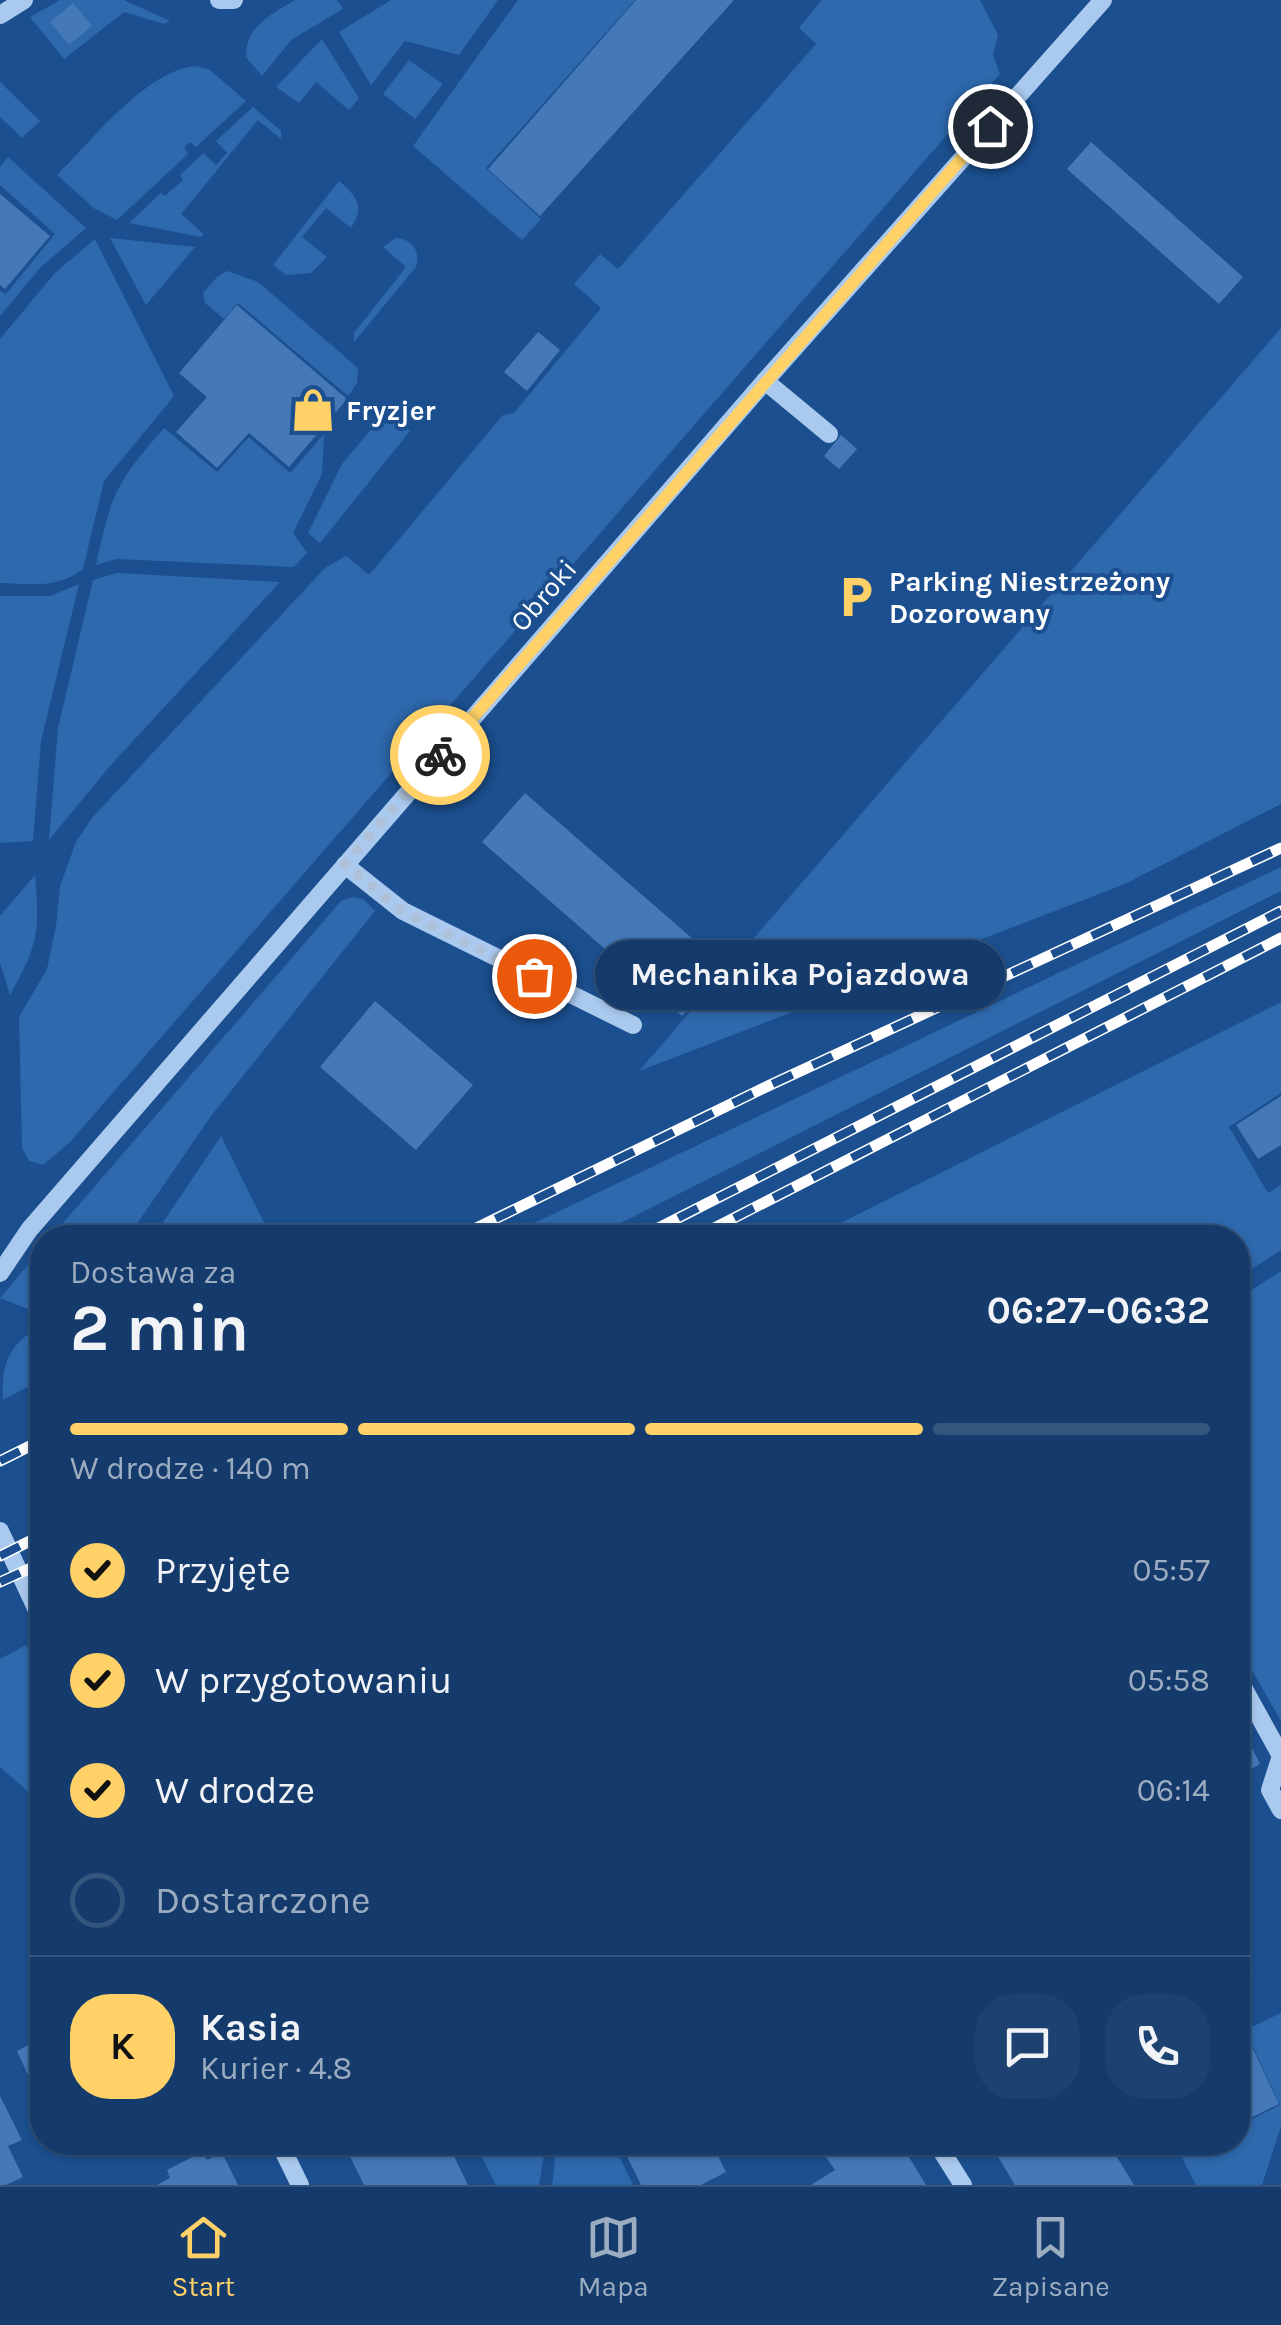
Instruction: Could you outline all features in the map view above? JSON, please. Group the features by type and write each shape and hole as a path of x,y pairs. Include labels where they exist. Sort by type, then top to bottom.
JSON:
{"street":[{"path":"0,14 24,0"},
{"path":"219,0 234,0"},
{"name":"Obroki","path":"33,1225 765,381 1103,0"},
{"path":"765,381 829,434"},
{"path":"345,864 402,911 633,1024"},
{"name":"Obroki","path":"0,1256 29,1230"},
{"name":"Obroki","path":"0,1273 29,1230"},
{"path":"0,1531 30,1595"},
{"path":"1250,1700 1281,1756 1270,1790 1281,1810"},
{"path":"286,2155 300,2185"},
{"path":"944,2155 963,2185"}],"shaded area":[{"path":"60,0 124,0 170,21 164,24 124,12 64,59 30,17"},
{"path":"295,0 337,0 343,9 291,40 262,76 246,57 250,37 269,16"},
{"path":"391,0 498,0 459,55 405,41 371,85 339,32"},
{"path":"518,0 635,0 486,168 541,219 522,240 413,146"},
{"path":"822,0 980,0 998,35 993,55 1000,74 70,1142 43,1165 29,1161 22,1148 19,1017 47,969 60,886 76,842 92,818 325,568 346,556 369,575 503,415 514,413 601,308 574,284 600,254 618,269 816,44 799,28"},
{"path":"322,39 359,98 349,110 316,82 299,103 276,87"},
{"path":"409,60 443,84 415,119 383,94"},
{"path":"196,66 210,70 246,101 196,147 190,142 184,147 188,154 117,220 95,209 57,175 140,93 177,70"},
{"path":"0,82 40,121 22,138 0,117"},
{"path":"253,107 281,131 281,139 258,120 181,214 204,234 201,237 129,223 161,193 165,196 183,180 180,175 203,153 216,165 227,153 216,141"},
{"path":"8,157 86,228 40,268 0,316 0,291 6,294 55,234 0,185 0,167"},
{"path":"339,181 357,202 355,221 351,228 326,208 302,237 327,257 311,273 286,275 273,265"},
{"path":"110,238 195,247 146,305"},
{"path":"396,238 414,247 416,267 354,342 354,333 406,267 383,247"},
{"path":"95,239 174,396 104,481 83,569 53,582 0,583 0,339 55,273"},
{"path":"227,271 258,282 358,368 357,383 348,396 238,303 224,319 205,303 203,293"},
{"path":"1281,328 1281,804 1125,884 639,1071"},
{"path":"386,412 410,431 320,543 308,533 342,464"},
{"path":"164,428 217,472 249,437 290,473 324,434 322,474 293,533 307,553 294,567 116,559 96,565 111,505 135,462"},
{"path":"117,573 280,582 109,767 49,840 58,728 93,580"},
{"path":"79,584 41,741 33,841 0,843 0,596 50,596"},
{"path":"1281,867 1281,891 617,1225 530,1225"},
{"path":"35,875 35,938 10,995 0,963 0,916"},
{"path":"363,899 375,911 211,1116 136,1225 61,1225 341,901"},
{"path":"1281,1002 1281,1093 1229,1127 1268,1193 1281,1185 1281,1250 1250,1270 1250,1225 837,1225"},
{"path":"221,1136 265,1225 161,1225"},
{"path":"30,1262 30,1310 0,1298"},
{"path":"1281,1271 1281,1721 1250,1667 1250,1291"},
{"path":"30,1333 30,1385 3,1400 6,1365"},
{"path":"26,1645 30,1655 30,1793 0,1767 0,1659"},
{"path":"1281,2013 1281,2126 1262,2185 1196,2185 1180,2155 1250,2155 1250,2120 1280,2105 1250,2041 1250,2028"},
{"path":"481,2155 544,2155 539,2185 496,2185"},
{"path":"555,2155 619,2155 633,2185 552,2185"}],"building":[{"path":"636,0 734,0 540,216 488,169"},
{"path":"73,3 92,26 69,45 50,22"},
{"path":"1091,142 1243,277 1219,304 1067,169"},
{"path":"0,194 50,236 5,289 0,285"},
{"path":"237,305 347,399 289,467 249,433 217,468 176,432 207,397 179,373"},
{"path":"538,332 560,350 527,391 504,372"},
{"path":"841,435 857,449 839,469 824,456"},
{"path":"525,793 725,967 682,1016 482,842"},
{"path":"375,1001 473,1085 416,1150 320,1067"},
{"path":"1281,1096 1281,1145 1258,1159 1236,1125"},
{"path":"1250,1744 1260,1764 1250,1769"},
{"path":"1250,2042 1279,2104 1250,2118"},
{"path":"30,2044 30,2079 17,2051"},
{"path":"0,2096 22,2140 8,2146 23,2177 6,2185 0,2185"},
{"path":"196,2155 204,2155 207,2160 223,2155 238,2185 157,2185 170,2178 167,2170"},
{"path":"349,2155 453,2155 468,2185 364,2185"},
{"path":"626,2155 718,2155 726,2172 701,2185 641,2185"},
{"path":"825,2155 908,2155 926,2185 811,2185 835,2170"},
{"path":"997,2155 1116,2155 1134,2185 1015,2185"}],"railway":[{"path":"483,1225 768,1086 1281,848"},
{"path":"665,1225 1281,911"},
{"path":"720,1225 1281,938"},
{"path":"0,1461 30,1446"},
{"path":"0,1556 30,1541"},
{"path":"0,1582 30,1568"}],"way so far":[{"path":"440,755 345,864 402,911 534,976"}],"place":[{"name":"Fryzjer","path":"313,410"},
{"name":"Parking Niestrzeżony Dozorowany","path":"856,597"},
{"name":"Mechanika Pojazdowa","path":"534,976"}],"route":[{"path":"440,755 990,126"}]}
